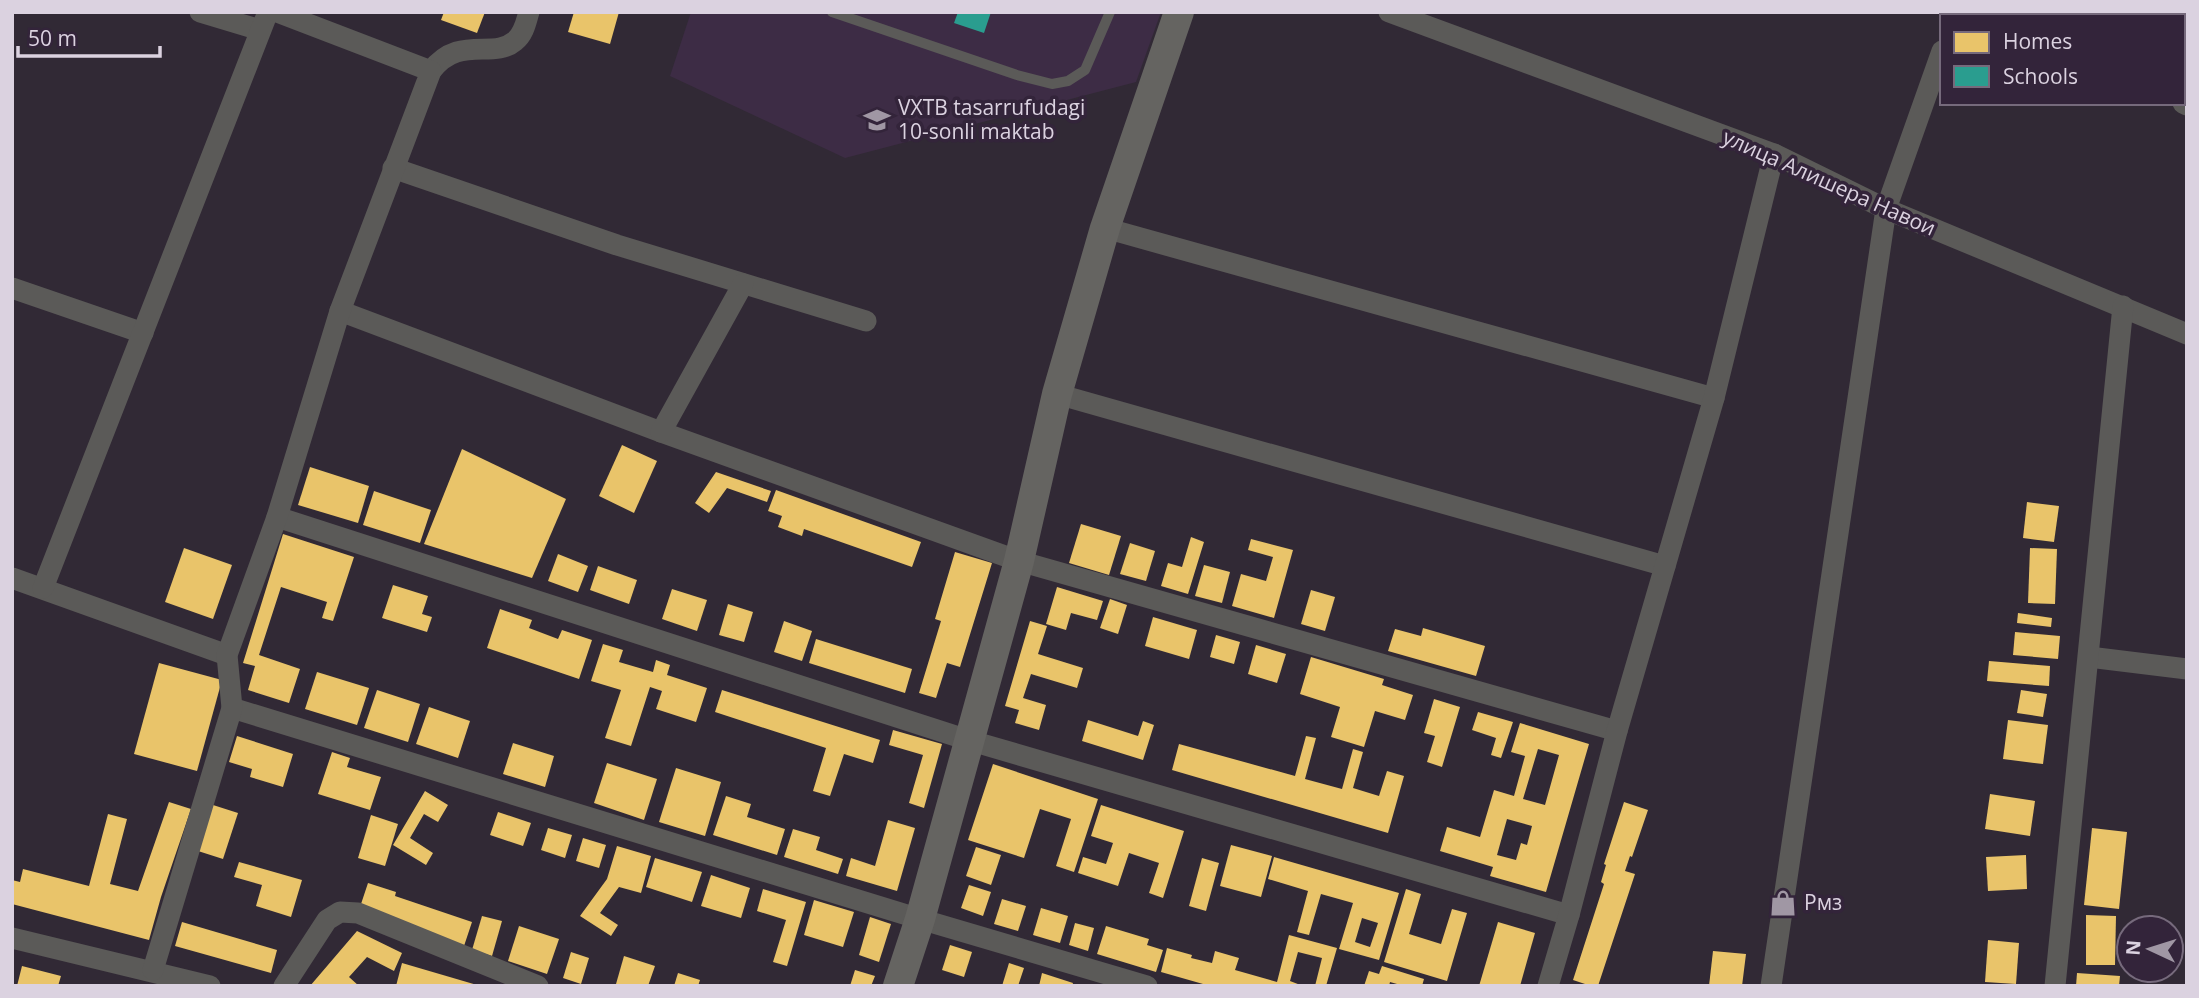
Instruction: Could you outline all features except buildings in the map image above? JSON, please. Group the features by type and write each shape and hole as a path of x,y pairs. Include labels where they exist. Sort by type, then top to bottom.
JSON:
{"street":[{"path":"43,588 264,21 200,12"},
{"path":"276,12 431,71"},
{"path":"139,974 232,708 227,655 277,517 340,311 431,71 439,59 457,51 514,43 523,31 529,12"},
{"path":"898,986 920,919 1019,561 1057,394 1105,228 1179,12"},
{"name":"улица Алишера Навои","path":"1389,12 1774,154 1886,209 2187,334"},
{"path":"1771,986 1886,209 1940,57"},
{"path":"1548,986 1617,731 1714,398 1774,154"},
{"path":"393,168 617,245 866,321"},
{"path":"1105,228 1714,398"},
{"path":"662,432 743,284"},
{"path":"12,288 143,333"},
{"path":"2055,986 2123,306"},
{"path":"340,311 662,432 1019,561 1617,731"},
{"path":"1057,394 1665,566"},
{"path":"277,517 968,740 1569,915"},
{"path":"12,578 227,655"},
{"path":"2089,657 2187,669"},
{"path":"232,708 1147,986"},
{"path":"284,986 327,920 341,912 358,913 538,986"},
{"path":"12,937 139,974 210,986"}],"lane":[{"path":"832,12 1017,75 1052,84 1068,81 1085,70 1110,12"}],"shaded area":[{"name":"VXTB tasarrufudagi 10-sonli maktab","path":"691,12 1161,12 1136,82 845,158 670,76"}],"place":[{"name":"VXTB tasarrufudagi 10-sonli maktab","path":"877,120"},
{"name":"Рмз","path":"1783,903"}]}
